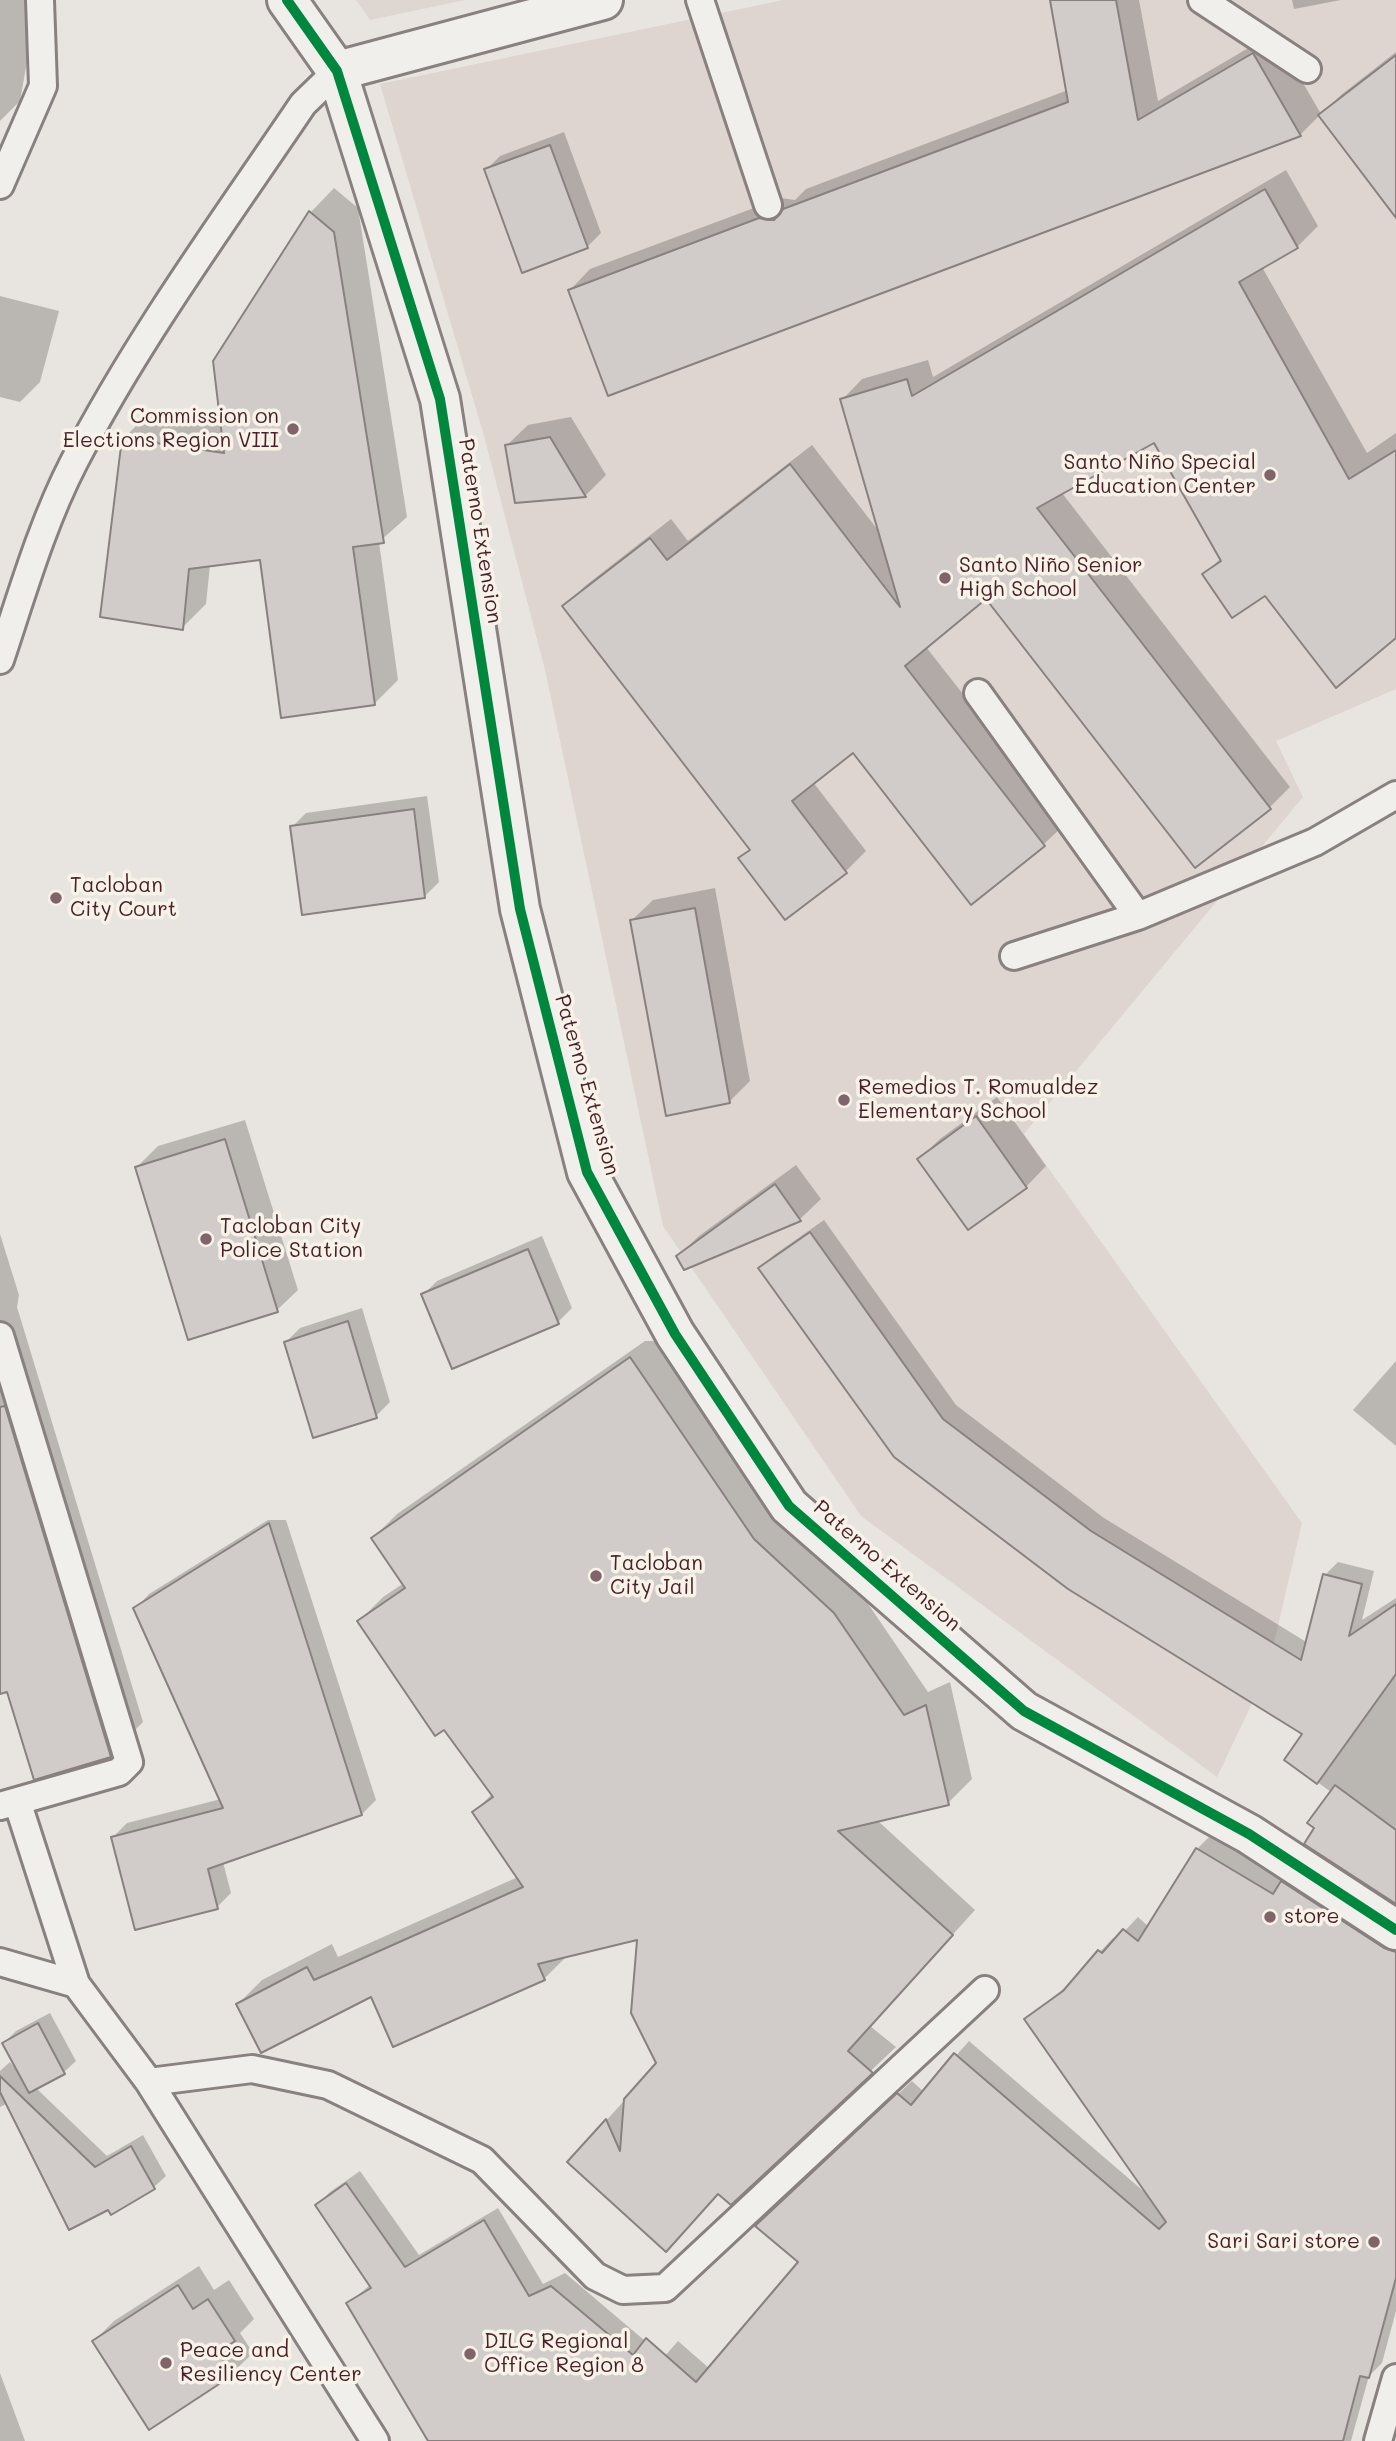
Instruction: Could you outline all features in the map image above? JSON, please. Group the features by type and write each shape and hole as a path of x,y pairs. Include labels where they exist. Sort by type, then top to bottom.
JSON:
{"street":[{"name":"Paterno Extension","path":"287,0 337,71 439,399 520,908 587,1172 675,1334 789,1506 1024,1711 1249,1834 1396,1930"},
{"path":"337,71 603,0"}],"lane":[{"path":"0,185 44,86 40,0"},
{"path":"700,0 768,205"},
{"path":"1202,0 1307,69"},
{"path":"0,660 42,537 74,463 104,409 209,243 303,104 337,71"},
{"path":"978,693 1138,916"},
{"path":"1014,956 1138,916 1315,842 1396,795"},
{"path":"0,1336 129,1762 119,1772 8,1803 76,1984 149,2082 375,2441"},
{"path":"0,1962 76,1984"},
{"path":"149,2082 252,2069 328,2085 482,2160 595,2276 624,2290 665,2288 985,1990"},
{"path":"1378,2441 1396,2378"}],"shaded area":[{"path":"356,0 465,0 370,20"},
{"path":"783,0 1396,0 1396,689 1276,741 1303,797 1024,1134 1302,1523 1274,1643 1259,1689 1217,1777 861,1516 663,1226 545,670 484,436 380,84"}],"building":[{"path":"1050,0 1116,0 1138,120 1253,53 1301,136 608,396 568,290 759,218 774,220 783,209 1068,102"},
{"path":"1396,55 1396,218 1318,115"},
{"path":"550,145 588,248 522,273 484,169"},
{"path":"1265,189 1298,248 1239,282 1349,479 1396,450 1396,638 1336,688 1265,596 1232,618 1202,574 1221,561 1154,443 1037,508 1271,809 1195,868 986,599 905,666 1045,846 971,905 853,753 792,801 847,873 785,920 738,858 750,850 562,606 650,538 667,560 790,464 900,607 840,399 907,379 912,396"},
{"path":"309,211 334,232 384,543 353,547 375,705 281,718 260,560 189,569 183,630 100,617 122,438 224,453 213,361"},
{"path":"550,437 586,497 515,503 505,445"},
{"path":"414,809 425,898 302,915 290,826"},
{"path":"695,908 730,1103 666,1116 630,920"},
{"path":"976,1116 1027,1188 968,1230 917,1159"},
{"name":"Tacloban City Police Station","path":"225,1139 278,1312 188,1340 135,1167"},
{"path":"775,1184 801,1221 684,1270 676,1256"},
{"path":"810,1232 943,1419 1091,1531 1301,1660 1323,1574 1362,1584 1349,1636 1396,1604 1396,1674 1317,1784 1284,1760 1302,1734 1068,1589 894,1457 758,1268"},
{"path":"528,1249 559,1324 452,1369 421,1294"},
{"path":"348,1321 377,1418 313,1438 284,1342"},
{"path":"630,1357 754,1539 834,1613 904,1715 926,1705 949,1805 838,1831 953,1935 848,2051 873,2073 731,2205 718,2194 666,2252 567,2162 606,2119 620,2151 624,2099 656,2063 631,2013 637,1940 538,1964 545,1980 393,2047 371,1997 261,2053 236,2004 307,1967 314,1980 523,1887 472,1812 493,1797 444,1730 435,1736 357,1621 405,1588 371,1538"},
{"path":"5,1406 111,1757 34,1780 7,1692 0,1694 0,1407"},
{"path":"269,1523 362,1815 208,1869 218,1909 135,1930 111,1837 223,1808 133,1608"},
{"path":"1335,1785 1396,1830 1396,1904 1304,1844 1314,1828 1307,1823"},
{"path":"1196,1848 1273,1894 1281,1881 1384,1948 1396,1952 1396,2278 1369,2378 1360,2376 1343,2441 428,2441 346,2303 371,2288 315,2205 346,2183 405,2267 484,2220 529,2296 551,2286 633,2355 646,2338 696,2382 798,2262 755,2226 897,2093 911,2105 954,2053 1159,2229 1166,2222 1024,2019 1063,1991 1098,1950 1102,1953 1123,1929 1138,1941"},
{"path":"38,2023 65,2074 29,2093 2,2043"},
{"path":"0,2076 95,2167 131,2146 155,2189 111,2215 108,2210 69,2230 0,2092"},
{"name":"Peace and Resiliency Center","path":"178,2285 193,2309 208,2299 235,2341 218,2352 233,2375 149,2430 92,2341"}],"cycle path":[{"path":"287,0 337,71 440,399 520,909 587,1172 675,1334 789,1506 1024,1711 1249,1834 1396,1930"}],"place":[{"name":"Commission on Elections Region VIII","path":"293,429"},
{"name":"Santo Niño Special Education Center","path":"1270,475"},
{"name":"Santo Niño Senior High School","path":"945,578"},
{"name":"Tacloban City Court","path":"56,898"},
{"name":"Remedios T. Romualdez Elementary School","path":"844,1100"},
{"name":"Tacloban City Police Station","path":"206,1239"},
{"name":"Tacloban City Jail","path":"596,1576"},
{"name":"store","path":"1270,1917"},
{"name":"Sari Sari store","path":"1374,2242"},
{"name":"DILG Regional Office Region 8","path":"470,2354"},
{"name":"Peace and Resiliency Center","path":"166,2363"}]}
